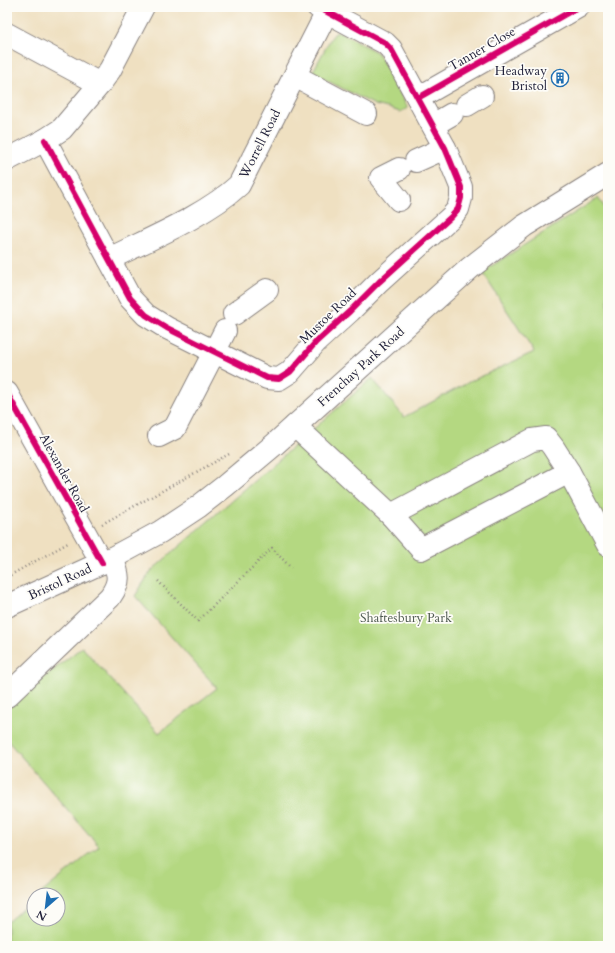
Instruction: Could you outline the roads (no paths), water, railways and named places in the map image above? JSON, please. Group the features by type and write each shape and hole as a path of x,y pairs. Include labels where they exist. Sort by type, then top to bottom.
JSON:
{"street":[{"path":"7,160 45,140 62,129 110,70 143,7"},
{"name":"Tanner Close","path":"418,98 578,7"},
{"name":"Mustoe Road","path":"45,140 130,298 146,315 167,328 214,352 270,378 279,379 290,372 316,342 456,212 461,198 461,188 445,148 391,49 385,43 323,9"},
{"name":"Worrell Road","path":"109,259 172,228 222,200 239,185 295,76 323,9"},
{"path":"7,34 100,84"},
{"path":"295,76 366,114"},
{"path":"433,125 467,105"},
{"path":"398,200 381,178 445,148"},
{"name":"Frenchay Park Road","path":"107,561 160,532 198,507 248,468 470,268 524,226 608,174"},
{"path":"159,436 175,428 230,323 267,290"},
{"name":"Alexander Road","path":"7,393 85,534 119,576 118,583 110,597 7,696"},
{"path":"295,426 391,515 420,549 569,472"},
{"path":"391,515 532,440 546,438 569,472 608,545"},
{"name":"Bristol Road","path":"7,606 107,561"}],"place":[{"name":"Headway Bristol","path":"560,78"}],"park label":[{"name":"Shaftesbury Park","path":"406,618"}]}
